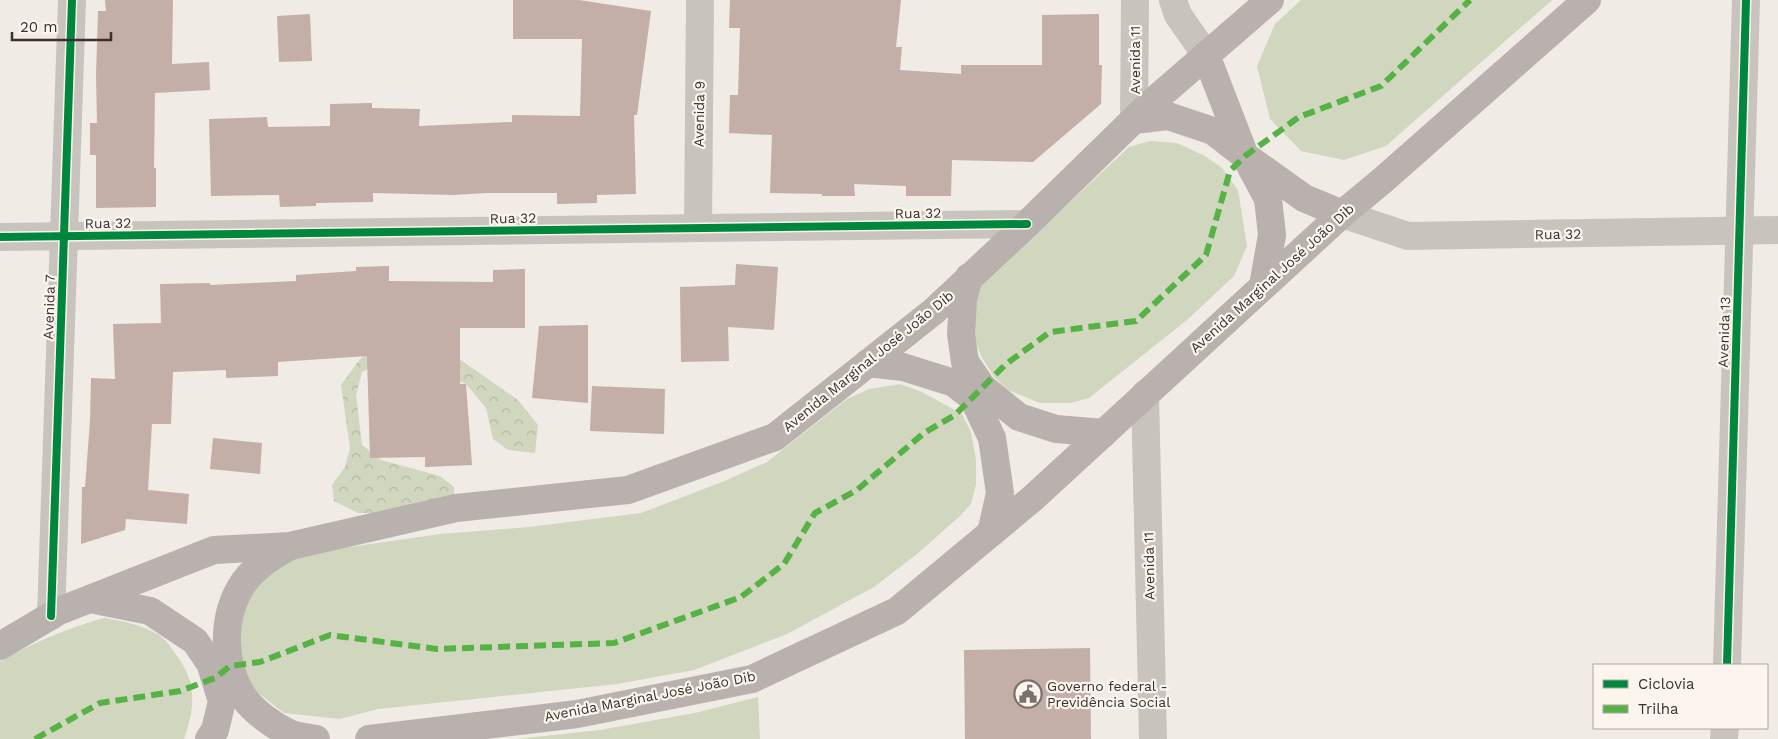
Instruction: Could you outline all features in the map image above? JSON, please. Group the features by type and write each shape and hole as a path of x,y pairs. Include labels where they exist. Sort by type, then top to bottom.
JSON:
{"main road":[{"name":"Avenida Marginal José João Dib","path":"0,646 51,616 214,550 290,546 456,508 628,490 775,437 934,311 1134,120 1270,0"},
{"name":"Avenida Marginal José João Dib","path":"369,739 577,714 752,678 897,611 1033,498 1342,214 1587,0"},
{"path":"1206,55 1245,156 1268,199 1272,235 1263,286"},
{"path":"1134,120 1168,116 1213,131 1304,198 1342,214"},
{"path":"969,277 963,299 961,334 965,362 983,388 1019,417 1056,429 1104,433"},
{"path":"868,363 903,367 954,383 973,398 992,438 1000,493 991,533"},
{"path":"290,546 265,560 244,582 231,608 226,637 230,666 243,695 264,718 291,734 316,739"},
{"path":"90,599 150,612 195,641 210,663 222,701 215,730 209,739"}],"street":[{"name":"Avenida 7","path":"51,616 72,0"},
{"name":"Avenida 9","path":"698,228 700,0"},
{"name":"Avenida 11","path":"1134,120 1135,0"},
{"path":"1173,0 1178,15 1206,55"},
{"name":"Avenida 13","path":"1727,664 1746,0"},
{"name":"Rua 32","path":"1342,214 1408,236 1778,230"},
{"name":"Rua 32","path":"0,237 1027,224"},
{"name":"Avenida 11","path":"1145,394 1153,739"}],"green space":[{"path":"1301,0 1552,0 1386,146 1344,160 1301,151 1270,119 1257,66 1275,24"},
{"path":"1150,141 1177,143 1205,156 1222,168 1238,190 1247,246 1234,276 1187,320 1089,398 1071,403 1040,403 1008,390 994,377 981,356 974,337 972,317 981,285 1129,147"},
{"path":"364,356 458,358 518,400 538,425 535,453 508,450 493,439 486,408 466,384 419,364 387,362 362,372 356,395 362,445 381,460 440,476 454,487 454,494 450,500 383,513 358,513 334,501 332,485 345,467 350,448 341,385"},
{"path":"900,384 922,392 962,414 971,432 976,460 976,484 971,504 917,554 874,587 787,634 694,670 617,684 378,709 340,719 284,713 252,688 238,664 237,615 261,575 286,561 336,549 440,534 529,527 641,513 722,482 767,462 847,399 869,389"},
{"path":"104,618 132,624 159,635 182,663 187,673 192,694 191,715 184,739 0,739 0,661 51,636"},
{"path":"758,697 760,739 516,739 600,730 695,713"}],"building":[{"path":"105,0 173,0 172,64 209,62 210,90 155,93 154,168 156,168 156,207 96,208 96,155 90,155 90,123 97,123 98,11 106,11"},
{"path":"513,0 579,0 651,11 637,115 634,115 636,194 597,195 597,203 557,204 557,193 453,195 373,193 373,202 316,203 316,206 280,207 279,195 211,196 209,119 267,117 268,127 330,126 330,104 372,103 372,108 420,109 419,126 512,122 512,115 580,116 582,39 513,39"},
{"path":"730,0 901,0 896,47 902,47 900,70 961,74 961,65 1042,65 1042,15 1099,14 1099,65 1102,65 1101,104 1033,162 952,160 951,196 906,196 906,186 854,184 855,196 770,193 772,135 729,133 730,95 738,95 740,28 729,28"},
{"path":"310,14 312,61 279,62 277,16"},
{"path":"736,264 778,267 774,330 728,327 729,361 681,362 680,287 735,285"},
{"path":"389,266 389,281 493,282 493,270 525,269 525,328 460,328 460,384 466,384 472,465 425,467 425,457 370,458 367,356 278,362 278,376 226,378 226,370 173,372 171,424 152,424 148,490 189,494 187,524 126,519 125,530 81,544 82,487 85,487 91,378 115,379 113,324 161,323 160,284 210,283 210,285 296,281 296,275 356,271 356,267"},
{"path":"588,325 588,403 532,398 539,326"},
{"path":"592,386 665,389 664,434 590,431"},
{"path":"213,438 262,443 260,474 210,469"},
{"name":"Governo federal - Previdência Social","path":"1090,648 1091,739 965,739 964,650"}],"marked path":[{"path":"35,739 100,703 180,691 215,678 230,666 260,662 330,635 437,649 614,643 741,597 784,564 815,513 857,490 924,433 955,415 1006,364 1050,332 1136,321 1206,255 1230,171 1245,156 1299,117 1381,86 1470,0"}],"cycle path":[{"path":"51,616 72,0"},
{"path":"1727,664 1746,0"},
{"path":"0,237 1027,224"}],"place":[{"name":"Governo federal - Previdência Social","path":"1028,694"}]}
